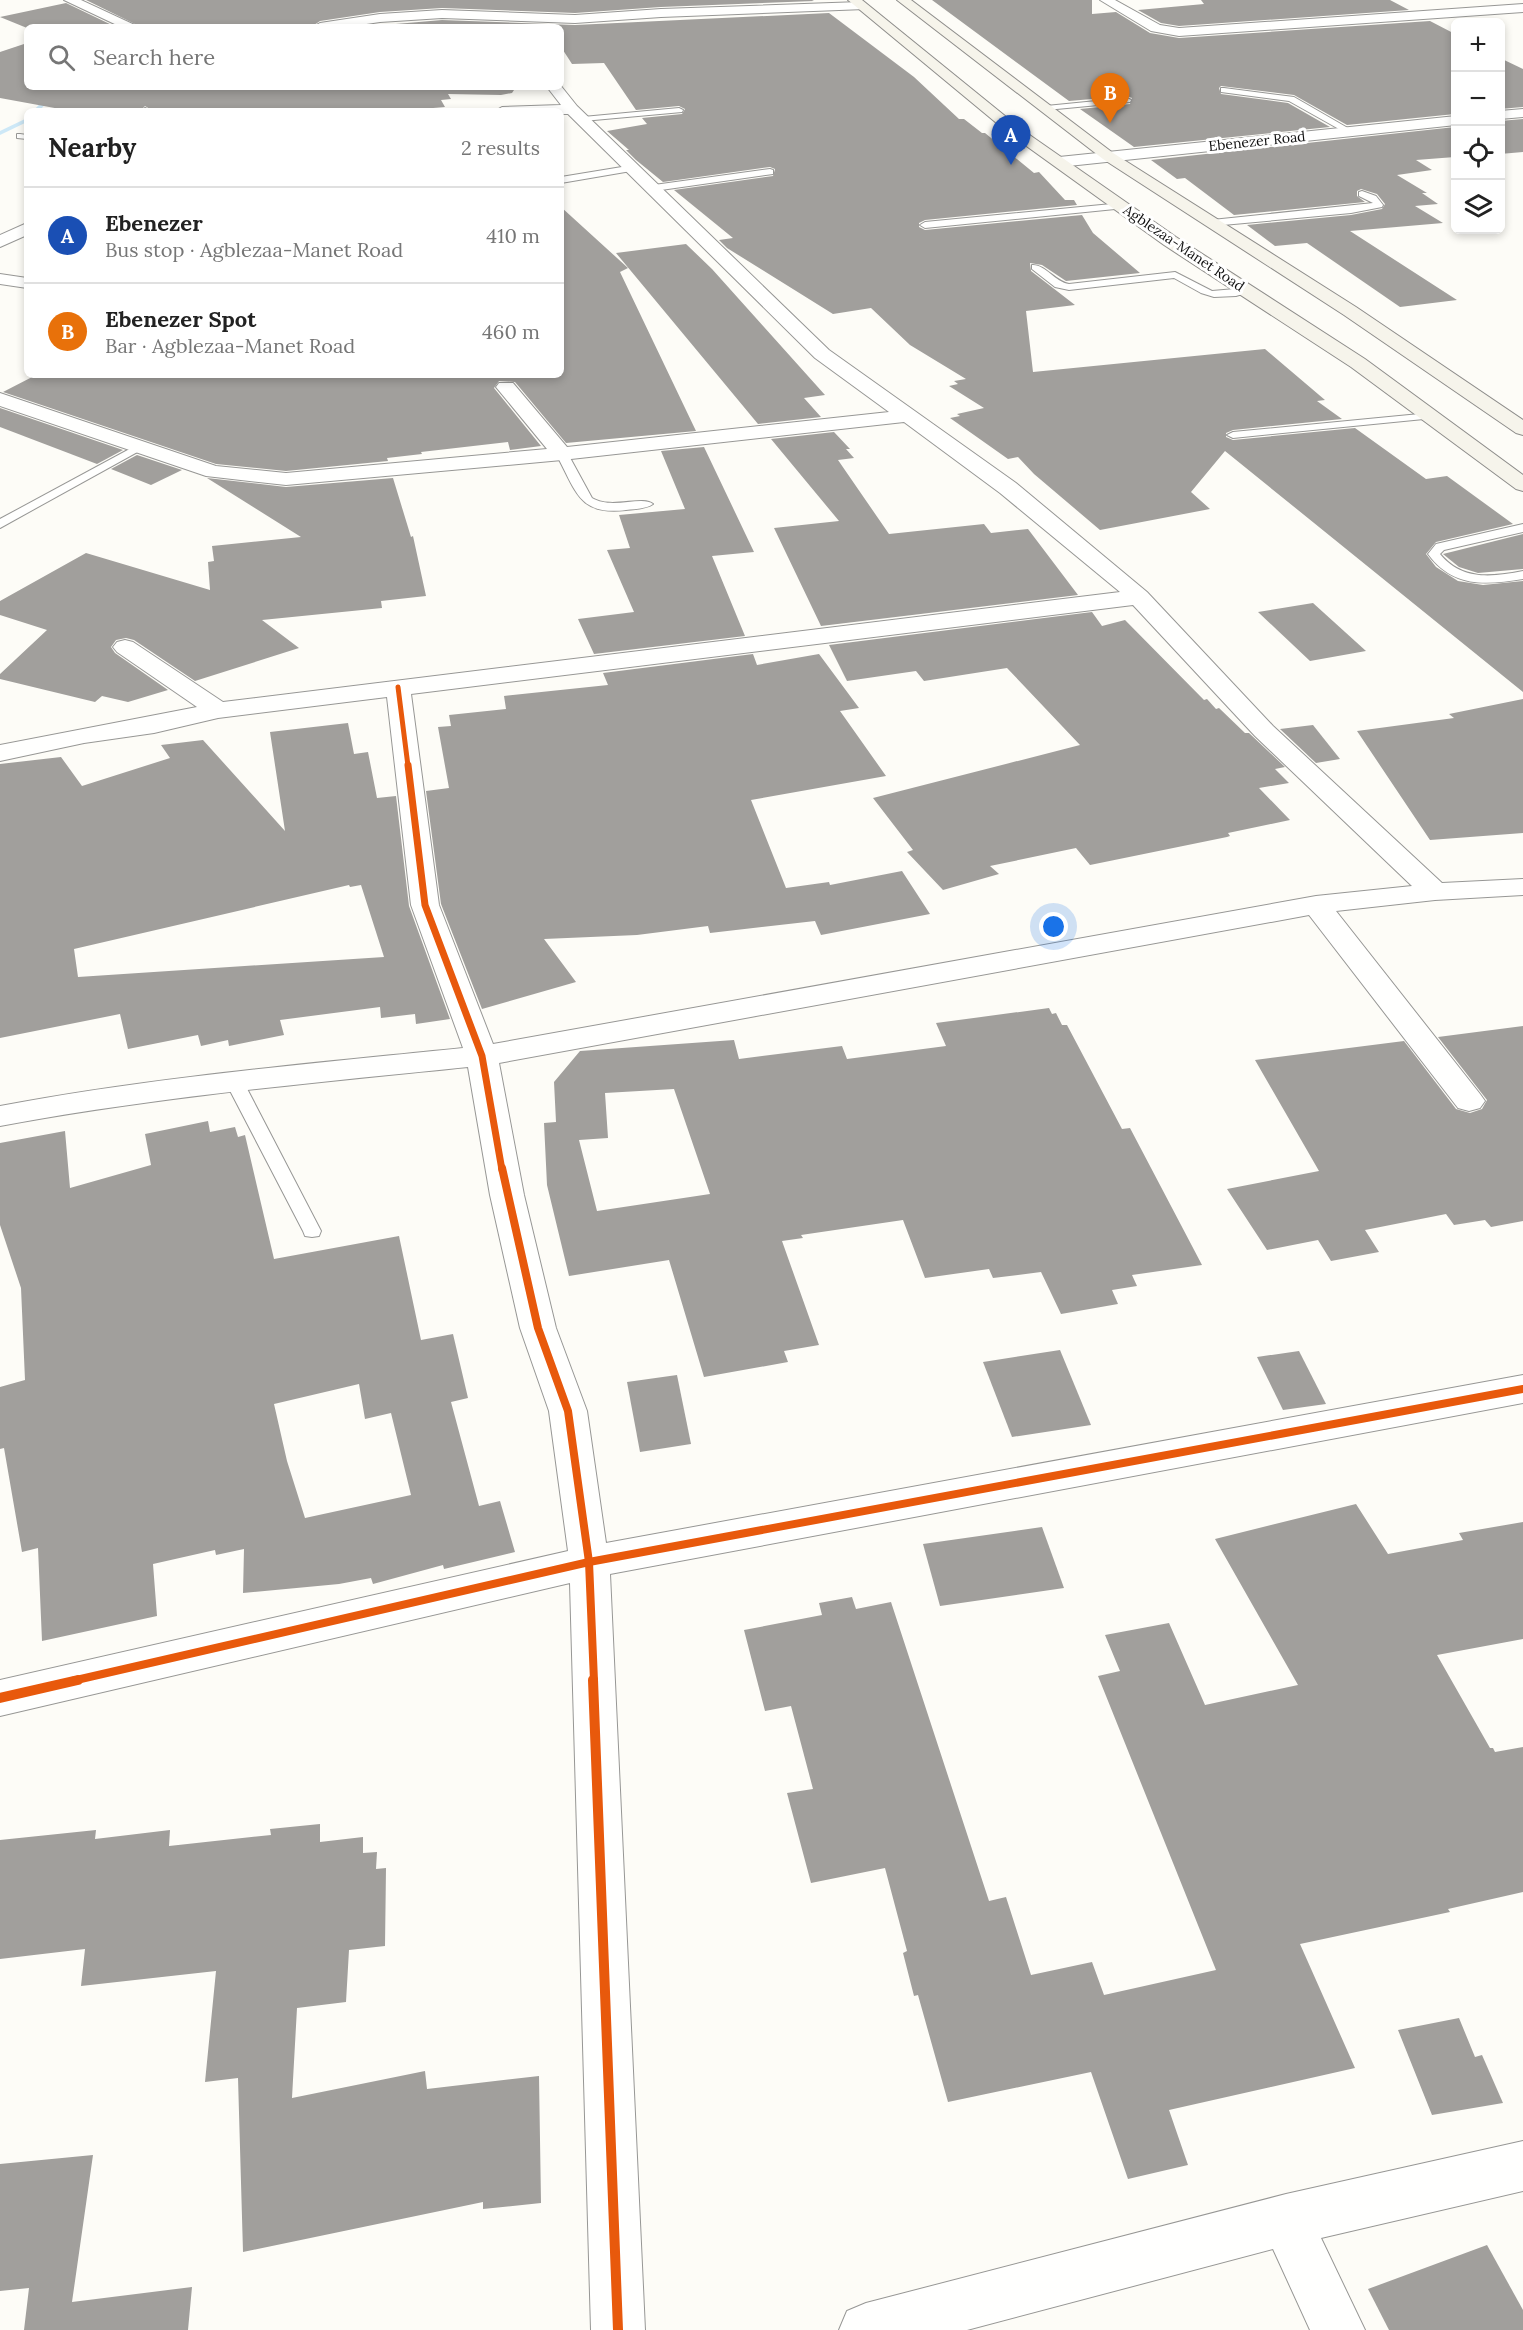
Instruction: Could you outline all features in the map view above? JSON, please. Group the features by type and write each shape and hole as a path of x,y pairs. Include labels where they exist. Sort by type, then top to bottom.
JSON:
{"main road":[{"path":"903,0 1108,156 1350,311 1523,429"},
{"name":"Agblezaa-Manet Road","path":"856,3 1016,132 1122,207 1358,363 1523,485"}],"street":[{"path":"70,0 125,24"},
{"path":"631,0 662,13"},
{"path":"1106,0 1156,28 1179,32 1206,32 1522,8"},
{"path":"340,24 380,18 442,14 575,19 856,3"},
{"path":"562,24 575,19"},
{"path":"509,108 543,91 578,114 822,354 1008,488 1139,597 1264,731 1435,892"},
{"path":"564,113 578,114"},
{"path":"1505,115 1523,113"},
{"name":"Ebenezer Road","path":"1059,162 1451,120"},
{"path":"0,242 24,230"},
{"path":"0,279 24,283"},
{"path":"506,387 562,454"},
{"path":"0,399 137,448 213,472 286,479 562,454 905,416"},
{"path":"0,753 84,735 154,725 218,710 1139,597"},
{"path":"125,647 218,710"},
{"path":"398,687 425,905 482,1056 507,1195 538,1328 568,1411 589,1562 618,2330"},
{"path":"0,1116 85,1100 234,1080 482,1056 1316,905 1435,892 1523,887"},
{"path":"1316,905 1469,1101"},
{"path":"0,1698 589,1562 1523,1389"},
{"path":"866,2330 1286,2220 1523,2166"},
{"path":"1286,2220 1338,2330"}],"lane":[{"path":"1224,90 1291,99 1349,131"},
{"path":"1046,108 1127,100"},
{"path":"578,114 679,110"},
{"path":"564,180 634,168"},
{"path":"654,188 770,172"},
{"path":"1212,223 1351,210 1379,205 1373,198 1362,194"},
{"path":"925,225 1122,207"},
{"path":"1035,267 1058,285 1069,287 1175,275 1183,277 1206,293 1219,295 1247,291"},
{"path":"1233,435 1430,416"},
{"path":"0,524 137,448"},
{"path":"562,454 587,500 592,504 603,508 647,504"},
{"path":"1521,532 1440,547 1434,554 1452,570 1468,579 1498,579 1523,575"},
{"path":"234,1080 312,1231"}],"building":[{"path":"86,0 814,1 575,13 442,8 380,12 320,21 316,24 135,24"},
{"path":"932,0 1092,0 1092,14 1116,12 1150,33 1179,38 1430,21 1451,32 1451,114 1347,125 1294,95 1221,86 1219,88 1221,94 1288,103 1330,127 1134,147 1080,109 1130,104 1132,98 1127,96 1069,101"},
{"path":"1201,0 1390,0 1409,10 1179,26 1161,23 1138,10 1204,4"},
{"path":"66,3 110,24 24,24 24,27 0,17"},
{"path":"829,13 914,77 959,119 964,119 985,133 1034,173 1039,172 1065,200 1074,200 1077,205 925,220 919,223 919,227 925,230 1082,215 1093,233 1140,273 1066,281 1042,265 1030,263 1031,271 1075,305 1026,311 1033,372 1265,349 1325,400 1317,401 1342,419 1233,430 1226,433 1226,437 1233,440 1355,428 1426,479 1447,476 1513,524 1436,542 1426,554 1436,567 1458,581 1483,585 1523,581 1523,692 1225,451 1191,492 1210,509 1100,530 1034,474 1018,457 1008,459 950,418 960,416 957,414 984,408 949,386 958,384 954,381 966,379 910,345 871,308 833,314 727,248 719,240 733,238 674,190 773,176 775,169 770,167 663,182 636,160 626,150 629,150 607,131 647,124 642,118 682,114 685,109 679,106 636,110 604,63 572,64 564,52 564,25"},
{"path":"442,20 548,24 396,24"},
{"path":"24,44 24,90 514,90 512,93 501,95 448,94 451,99 441,100 445,107 433,108 148,108 145,106 143,108 55,108 0,98 0,52"},
{"path":"1505,60 1523,69 1523,107 1505,109"},
{"path":"1523,119 1523,152 1505,154 1505,121"},
{"path":"1451,127 1451,157 1416,160 1432,170 1397,175 1427,193 1422,193 1438,204 1415,206 1443,223 1350,231 1457,300 1400,307 1307,243 1275,246 1247,225 1351,215 1382,209 1385,204 1377,194 1361,189 1357,191 1357,196 1365,202 1234,215 1185,178 1177,179 1151,160"},
{"path":"564,210 628,268 620,272 696,431 566,443 515,382 499,381 494,388 541,446 510,450 508,442 421,452 422,454 387,458 388,461 286,471 216,464 3,392 30,378 564,378"},
{"path":"686,244 712,269 825,395 804,398 821,417 758,424 616,253"},
{"path":"0,408 123,450 97,464 0,427"},
{"path":"834,432 850,449 846,449 854,458 838,460 889,534 984,524 991,533 1028,529 1078,595 821,626 774,528 839,521 771,439"},
{"path":"704,447 754,552 712,556 745,636 594,654 578,619 634,612 607,550 630,548 619,515 685,509 661,451"},
{"path":"137,455 182,470 151,485 111,469"},
{"path":"207,478 286,487 393,478 411,537 413,536 426,596 381,601 382,608 262,620 299,648 195,681 134,640 126,638 116,640 111,647 115,653 168,690 128,702 102,696 95,702 0,679 0,674 47,630 0,615 0,601 86,553 210,590 208,562 214,561 212,546 301,537"},
{"path":"1523,534 1523,569 1478,573 1459,567 1443,554"},
{"path":"1313,603 1366,651 1310,661 1258,612"},
{"path":"1092,612 1102,626 1125,620 1204,700 1207,699 1216,709 1219,708 1285,767 1275,769 1289,783 1259,788 1290,820 1228,833 1230,836 1227,837 1090,865 1076,848 990,866 999,874 943,890 907,852 913,850 873,798 1080,745 1007,668 924,681 916,671 847,681 829,645"},
{"path":"753,654 757,665 819,654 859,708 840,711 886,776 751,800 786,888 829,882 830,885 902,871 930,914 821,935 815,921 710,933 708,926 637,935 544,939 576,982 482,1009 441,904 426,791 449,788 438,727 451,726 449,715 506,709 504,696 608,685 603,673"},
{"path":"1523,699 1523,833 1430,840 1357,731 1454,718 1449,714"},
{"path":"348,723 354,754 368,752 377,798 396,796 409,906 450,1019 416,1024 415,1014 381,1018 380,1007 280,1020 284,1035 229,1046 228,1040 201,1046 198,1035 128,1049 120,1014 0,1038 0,764 61,757 82,786 170,758 161,745 203,740 285,831 270,732","holes":["349,885 350,887 361,885 384,957 78,977 74,949"]},
{"path":"1313,725 1340,759 1316,763 1280,729"},
{"path":"1049,1008 1052,1014 1056,1013 1062,1025 1067,1025 1122,1129 1130,1128 1202,1265 1132,1275 1137,1286 1112,1290 1118,1304 1061,1314 1041,1272 993,1278 989,1269 925,1278 903,1220 801,1235 803,1238 782,1241 819,1345 784,1351 788,1362 704,1377 669,1260 569,1276 547,1185 544,1123 556,1122 554,1082 580,1051 734,1040 739,1059 842,1046 847,1059 946,1046 936,1023","holes":["674,1089 710,1194 597,1211 579,1140 608,1138 605,1093"]},
{"path":"1523,1026 1523,1221 1491,1227 1485,1220 1454,1225 1446,1214 1365,1230 1379,1252 1331,1261 1318,1240 1267,1250 1227,1189 1319,1171 1255,1060 1404,1041 1456,1109 1470,1113 1482,1109 1487,1100 1438,1037"},
{"path":"208,1121 210,1132 235,1127 238,1137 245,1135 274,1259 399,1236 421,1340 453,1334 468,1398 451,1402 479,1506 500,1501 515,1552 444,1569 443,1565 373,1584 371,1578 339,1584 243,1593 244,1549 216,1555 215,1550 153,1564 157,1616 42,1641 38,1548 22,1552 4,1448 0,1449 0,1387 25,1380 21,1288 0,1225 0,1143 65,1131 70,1188 151,1165 145,1134","holes":["359,1384 365,1419 391,1413 411,1495 305,1518 287,1461 274,1404"]},
{"path":"1060,1350 1091,1425 1012,1437 983,1362"},
{"path":"1299,1351 1326,1404 1283,1410 1257,1357"},
{"path":"677,1375 691,1444 640,1452 627,1382"},
{"path":"1356,1504 1388,1554 1463,1540 1459,1533 1523,1522 1523,1639 1437,1655 1490,1748 1493,1748 1495,1752 1523,1747 1523,1892 1448,1909 1450,1912 1300,1944 1355,2068 1169,2110 1188,2165 1128,2179 1091,2072 948,2102 918,1995 914,1996 903,1953 907,1951 885,1868 811,1883 787,1793 813,1789 791,1706 765,1711 744,1630 822,1615 819,1603 852,1597 856,1609 891,1602 989,1901 1006,1897 1031,1975 1092,1962 1104,1995 1216,1970 1098,1676 1120,1671 1105,1635 1169,1623 1205,1705 1298,1685 1215,1539"},
{"path":"1042,1527 1064,1588 940,1606 923,1544"},
{"path":"320,1824 320,1842 363,1837 363,1853 377,1852 376,1869 386,1868 385,1946 349,1950 346,2002 297,2008 292,2098 425,2071 427,2089 539,2076 541,2203 483,2209 483,2202 243,2252 238,2078 205,2082 216,1971 81,1986 85,1949 0,1959 0,1840 96,1830 95,1839 170,1830 169,1846 271,1835 270,1829"},
{"path":"1459,2018 1475,2057 1482,2055 1503,2103 1432,2115 1398,2030"},
{"path":"93,2155 72,2302 192,2287 188,2330 24,2330 29,2288 0,2291 0,2164"},
{"path":"1487,2245 1523,2310 1523,2330 1389,2330 1368,2289"}],"waterway":[{"path":"39,108 56,90"},
{"path":"0,133 24,121"}],"cycle path":[{"path":"398,687 425,905 482,1056 507,1195 538,1328 568,1411 589,1562 618,2330"},
{"path":"0,1698 589,1562 1523,1389"}],"place":[{"name":"Ebenezer Spot","path":"1110,123"},
{"name":"Ebenezer","path":"1011,165"}]}
